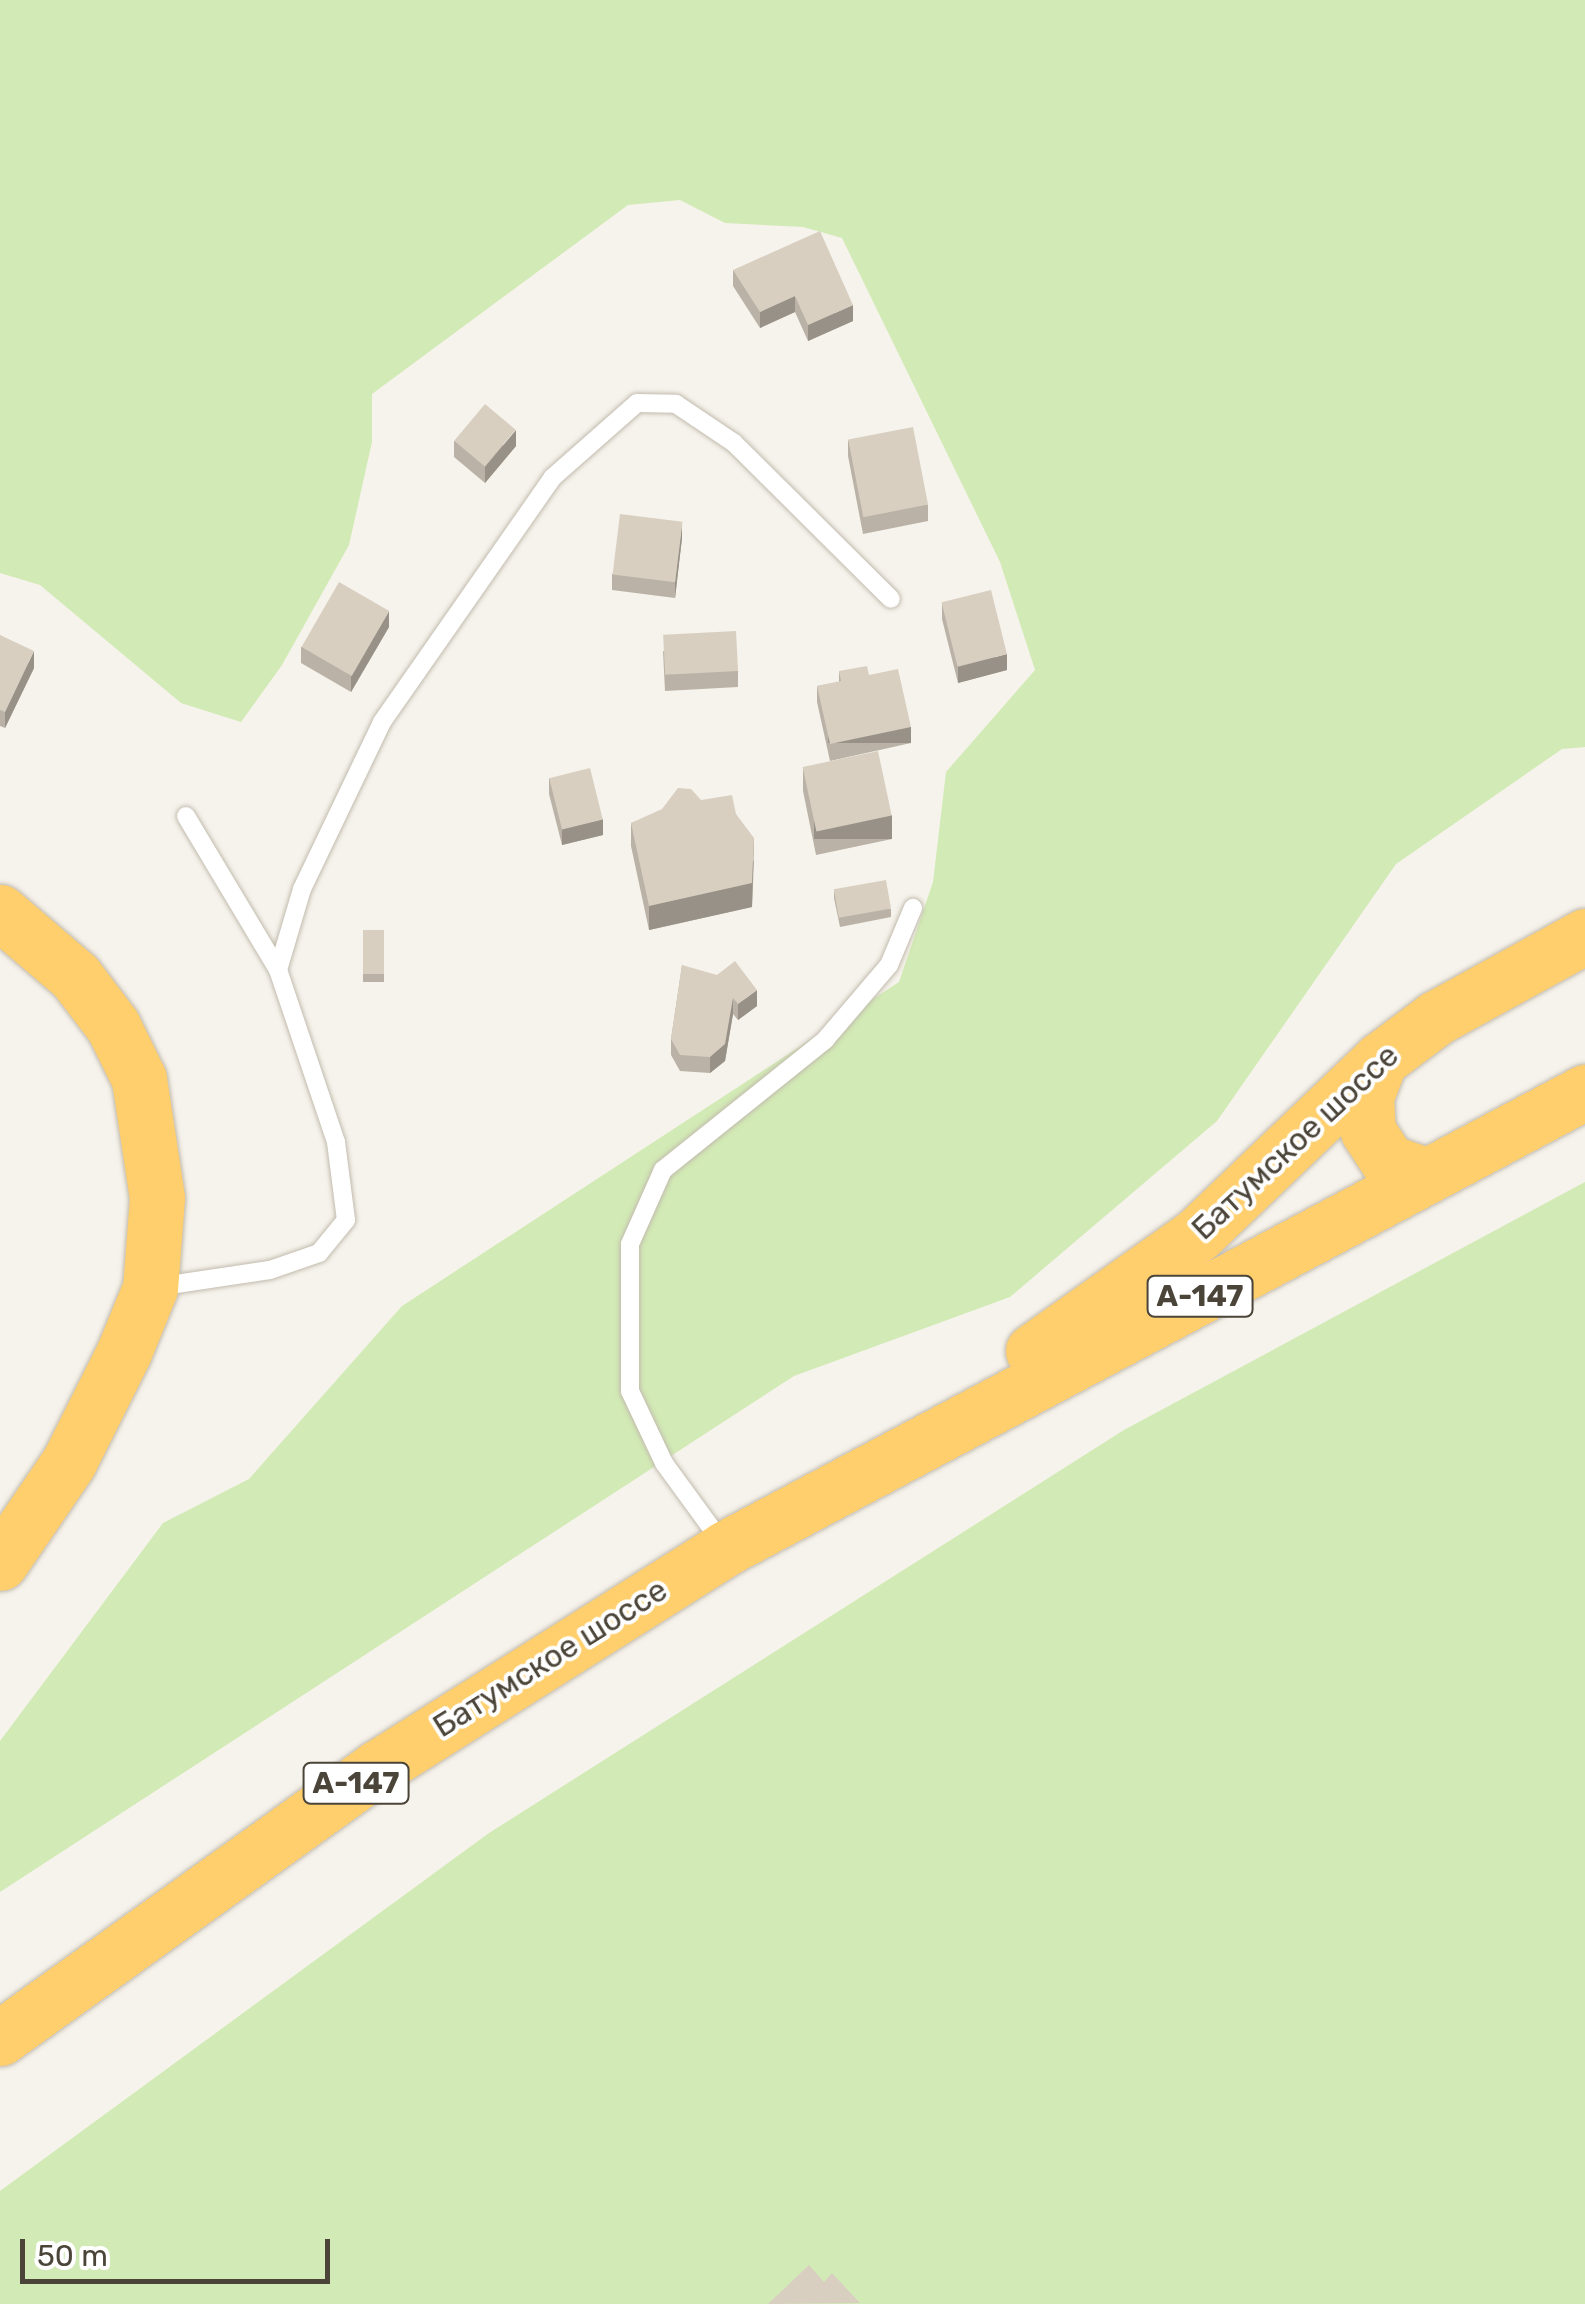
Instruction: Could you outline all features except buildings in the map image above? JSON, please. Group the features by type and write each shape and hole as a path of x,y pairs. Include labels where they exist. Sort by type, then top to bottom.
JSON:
{"highway":[{"path":"0,912 75,976 112,1026 140,1079 157,1198 150,1288 69,1462 0,1563"},
{"name":"Батумское шоссе","path":"815,1499 1198,1234 1380,1060 1436,1018 1585,936"},
{"path":"1380,1060 1366,1097 1368,1131 1388,1162 1425,1174"},
{"name":"Батумское шоссе","path":"0,2038 376,1768 726,1548 1585,1092"}],"lane":[{"path":"278,970 302,889 382,722 552,478 637,403 676,404 734,443 891,599"},
{"path":"150,1288 270,1270 319,1253 346,1220 336,1142 278,970 186,816"},
{"path":"726,1548 664,1463 630,1391 630,1244 662,1170 825,1040 889,965 914,908"}],"green space":[{"path":"0,0 1585,0 1585,747 1562,749 1396,864 1217,1121 1010,1297 794,1376 0,1892 0,1741 163,1523 249,1479 402,1306 899,982 933,882 946,772 1035,670 1000,562 842,238 803,227 725,223 680,200 628,205 372,394 372,442 349,545 282,665 241,722 181,703 40,585 0,573"},
{"path":"1585,1182 1585,2304 0,2304 0,2191 489,1833 1124,1430"}]}
